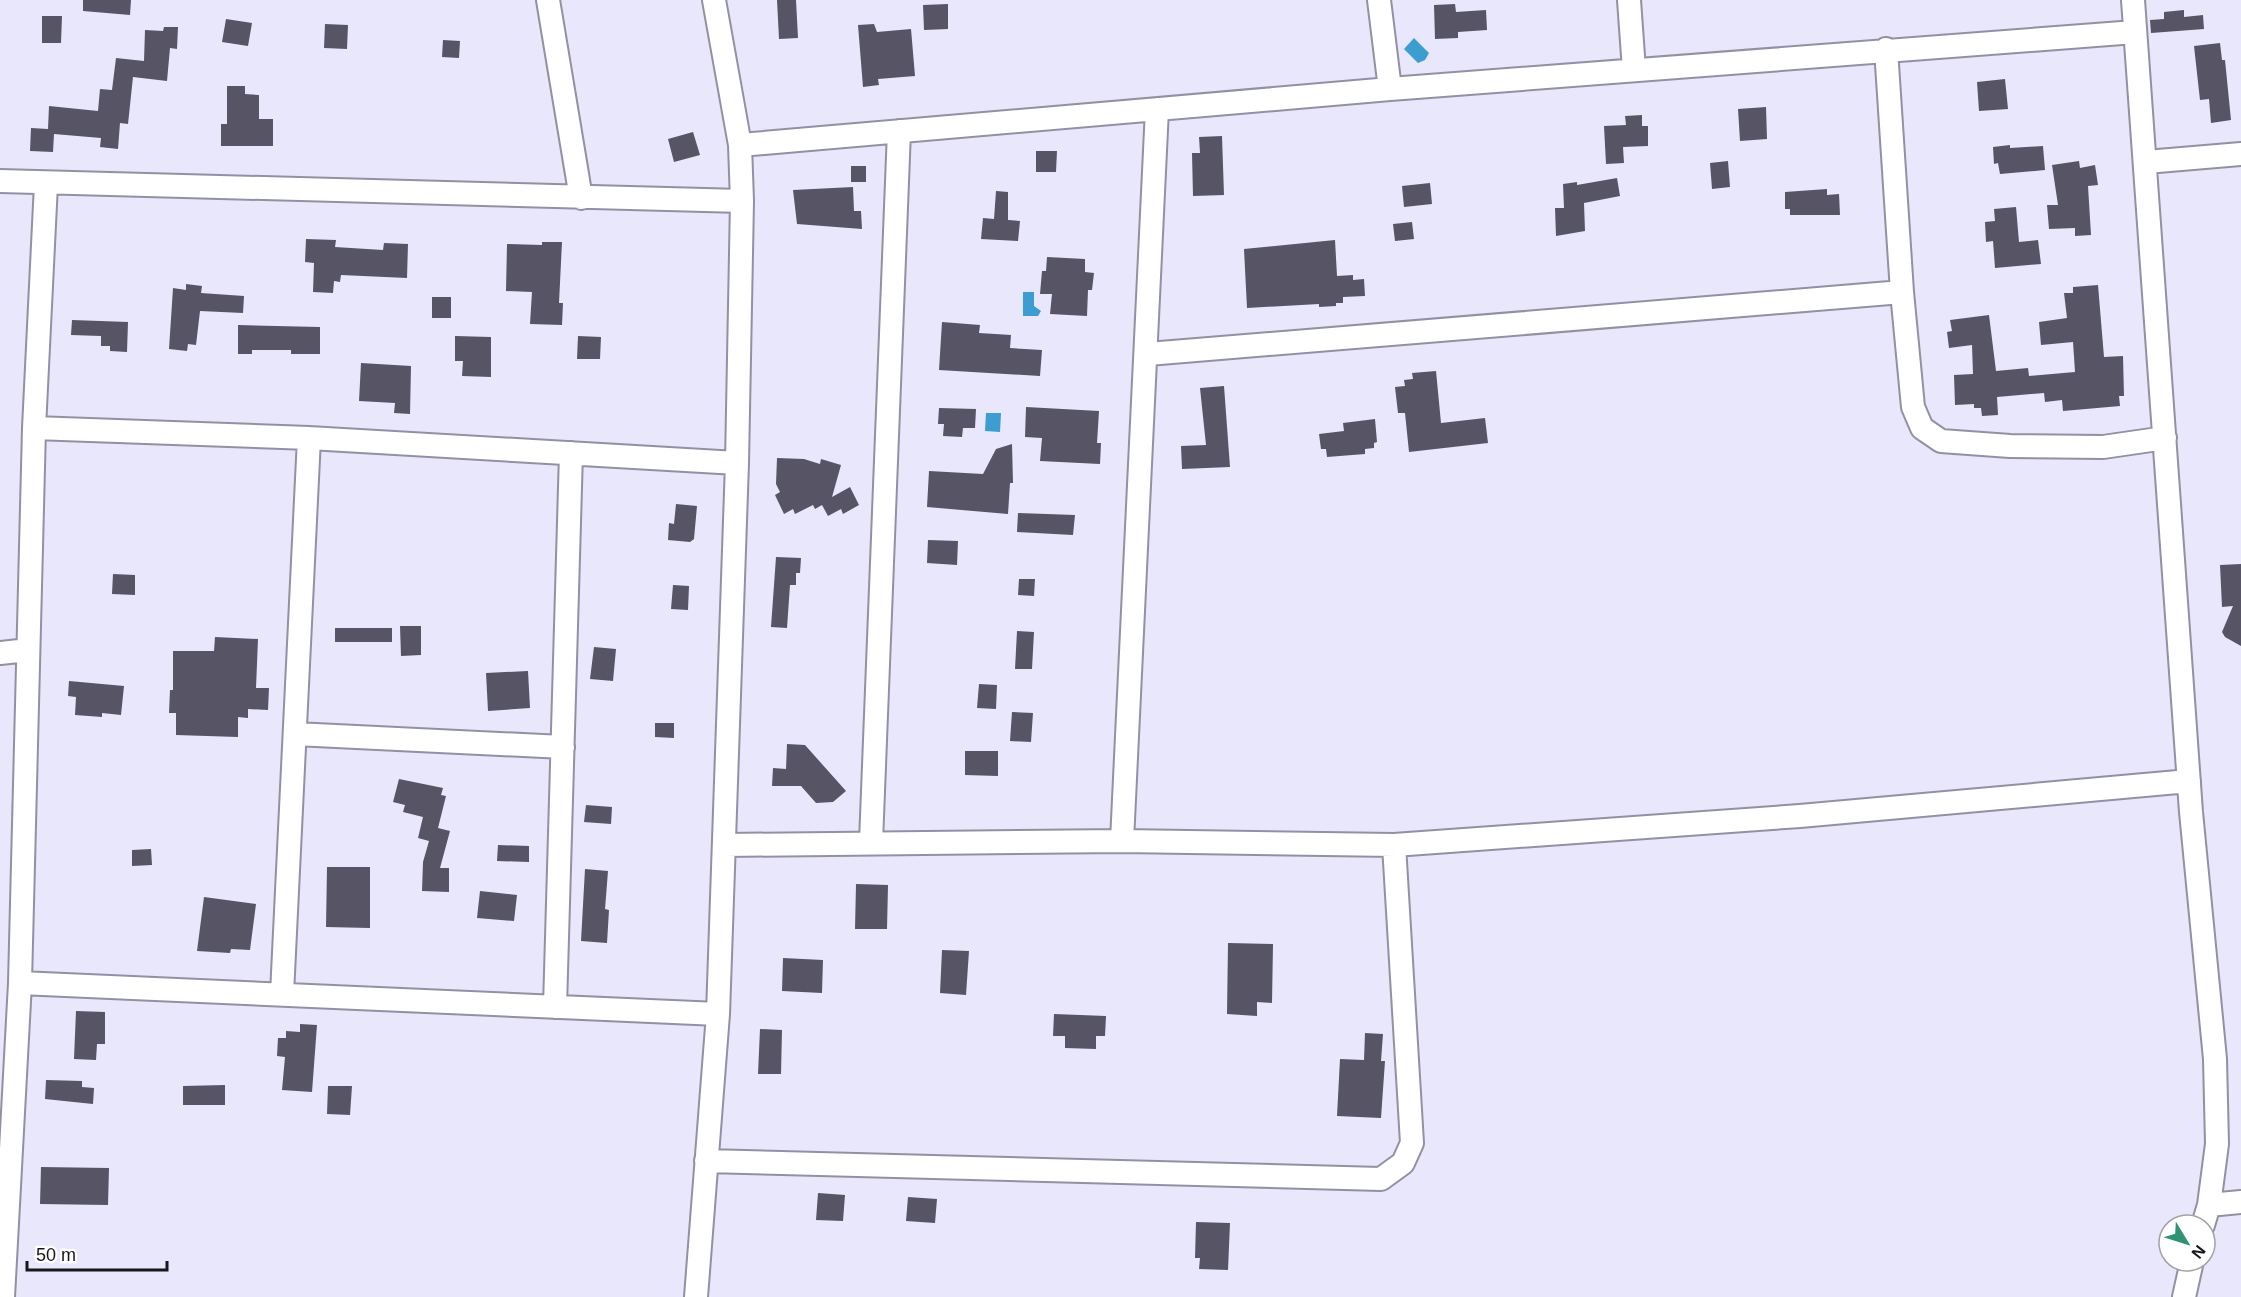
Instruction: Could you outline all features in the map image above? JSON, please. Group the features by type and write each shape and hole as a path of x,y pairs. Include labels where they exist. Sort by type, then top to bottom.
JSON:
{"street":[{"path":"548,0 580,198"},
{"path":"696,1297 718,1014 737,463 742,201 740,145 714,0"},
{"path":"1379,0 1390,89"},
{"path":"1629,0 1634,70"},
{"path":"2133,0 2189,781 2215,1059 2217,1144 2206,1213"},
{"path":"740,145 1390,89 1886,49 2135,32"},
{"path":"1886,49 1902,292 1913,407 1922,428 1935,438 1964,442 2072,447 2113,446 2165,438"},
{"path":"1122,841 1148,354 1157,109"},
{"path":"872,842 899,131"},
{"path":"2146,162 2241,154"},
{"path":"0,181 742,201"},
{"path":"3,1297 20,983 34,428 46,184"},
{"path":"1148,354 1902,292"},
{"path":"34,428 309,438 737,463"},
{"path":"282,994 309,438"},
{"path":"555,1007 571,453"},
{"path":"0,653 28,650"},
{"path":"295,734 562,747"},
{"path":"724,845 1122,841 1394,845 1800,816 2189,781"},
{"path":"706,1161 1382,1179 1403,1163 1412,1143 1394,845"},
{"path":"20,983 718,1014"},
{"path":"2211,1213 2241,1202"},
{"path":"2184,1297 2189,1273"}],"water":[{"path":"1414,38 1429,53 1425,60 1418,63 1404,49"},
{"path":"1023,292 1034,292 1034,306 1041,311 1038,316 1023,316"},
{"path":"986,413 1001,413 1000,432 985,431"}],"building":[{"path":"83,0 131,0 130,15 83,11"},
{"path":"777,0 796,0 798,38 779,39"},
{"path":"948,4 948,29 924,30 923,5"},
{"path":"1455,4 1456,12 1486,10 1487,30 1458,32 1458,38 1435,39 1434,5"},
{"path":"2184,10 2184,17 2203,15 2204,29 2151,33 2150,20 2164,19 2164,12"},
{"path":"42,16 62,16 61,43 42,43"},
{"path":"226,19 252,23 248,46 222,42"},
{"path":"325,24 348,25 347,49 324,48"},
{"path":"874,24 877,32 911,29 915,76 878,79 879,85 863,87 858,25"},
{"path":"164,27 178,27 177,49 170,48 167,81 133,77 128,124 120,123 118,149 100,147 101,138 54,134 53,152 30,151 31,128 48,129 49,106 98,111 100,89 112,90 116,58 144,61 145,30 163,31"},
{"path":"443,40 460,41 459,58 442,57"},
{"path":"2220,43 2222,60 2225,60 2231,120 2211,123 2209,99 2200,100 2194,46"},
{"path":"2005,79 2008,109 1979,111 1977,82"},
{"path":"227,86 245,86 245,94 259,95 259,119 273,119 273,146 221,146 221,124 227,124"},
{"path":"1766,107 1767,139 1740,141 1738,109"},
{"path":"1642,115 1642,126 1648,126 1648,146 1623,147 1624,163 1606,164 1604,126 1626,125 1625,116"},
{"path":"693,132 700,155 674,162 668,139"},
{"path":"1222,136 1224,195 1193,196 1192,153 1200,153 1199,137"},
{"path":"2010,145 2010,148 2043,146 2045,170 2000,174 1998,163 1994,164 1993,147"},
{"path":"1036,151 1057,151 1056,172 1036,172"},
{"path":"1728,161 1730,187 1712,189 1710,163"},
{"path":"2079,161 2080,168 2095,165 2098,185 2088,186 2091,235 2075,236 2075,228 2049,229 2047,205 2058,205 2052,165"},
{"path":"851,166 866,166 866,182 851,182"},
{"path":"1617,178 1620,196 1584,203 1585,231 1556,236 1555,208 1564,208 1563,184 1577,182 1577,185"},
{"path":"1430,183 1432,204 1404,207 1402,186"},
{"path":"853,187 854,211 861,211 862,229 797,224 793,190"},
{"path":"1827,189 1827,195 1839,194 1840,215 1790,215 1790,209 1785,209 1785,192"},
{"path":"996,191 1008,192 1008,220 1020,221 1018,241 981,239 983,218 994,219"},
{"path":"2016,207 2019,242 2038,240 2041,264 1995,268 1993,241 1986,242 1985,222 1995,221 1994,209"},
{"path":"1412,222 1414,239 1395,241 1393,224"},
{"path":"306,239 336,240 335,247 383,250 384,243 408,244 407,278 341,275 340,282 334,281 333,293 313,292 314,263 305,262"},
{"path":"1335,240 1337,276 1353,275 1353,280 1364,279 1365,296 1343,297 1343,303 1336,303 1336,306 1319,307 1319,304 1247,308 1244,249"},
{"path":"542,242 562,242 559,303 563,303 562,325 530,324 532,292 506,291 507,244 542,245"},
{"path":"1047,257 1085,259 1085,272 1094,273 1092,290 1088,290 1087,316 1050,314 1052,294 1040,294 1042,271 1046,271"},
{"path":"186,284 202,286 201,293 244,296 243,313 200,311 196,345 188,344 187,351 169,349 173,288 186,290"},
{"path":"2098,285 2104,357 2123,356 2124,396 2119,396 2120,406 2063,411 2062,400 2045,402 2044,393 1997,397 1998,415 1982,416 1981,408 1974,408 1974,404 1955,405 1954,375 1973,374 1972,345 1949,348 1947,332 1952,331 1950,320 1989,315 1996,371 2028,368 2029,376 2075,372 2073,342 2041,345 2039,322 2067,318 2064,293 2073,293 2073,287"},
{"path":"432,297 451,297 451,318 432,318"},
{"path":"72,320 128,322 127,352 110,351 110,346 101,346 101,336 71,335"},
{"path":"942,322 980,325 979,333 1011,335 1010,348 1042,350 1040,376 939,370"},
{"path":"238,325 320,327 320,354 291,354 291,350 252,350 252,354 238,354"},
{"path":"455,336 491,337 491,377 462,376 463,361 455,361"},
{"path":"578,336 601,337 600,359 577,359"},
{"path":"361,363 411,366 410,414 394,413 395,403 359,401"},
{"path":"1436,371 1441,423 1485,418 1488,443 1409,452 1405,413 1398,413 1395,387 1405,386 1404,380 1413,379 1412,373"},
{"path":"1224,386 1230,467 1182,469 1181,446 1206,445 1200,388"},
{"path":"1026,407 1099,411 1097,443 1101,443 1100,464 1040,461 1042,438 1025,437"},
{"path":"939,408 976,409 975,428 963,428 962,437 943,436 944,424 938,424"},
{"path":"1375,419 1377,442 1374,443 1374,448 1365,449 1365,454 1327,457 1326,449 1321,449 1319,434 1344,431 1343,423"},
{"path":"1012,444 1013,483 1010,483 1008,514 927,507 929,471 983,474 996,449"},
{"path":"777,458 804,459 820,464 821,459 841,465 832,497 850,487 859,505 843,514 841,509 828,516 822,505 815,509 813,505 795,514 793,509 784,514 775,495 780,492 776,484"},
{"path":"676,504 697,506 694,539 690,542 668,540 669,523 674,524"},
{"path":"1018,513 1075,515 1073,535 1017,532"},
{"path":"928,540 958,541 957,565 927,563"},
{"path":"776,557 801,558 800,573 796,573 796,585 790,585 787,628 771,627"},
{"path":"2241,564 2241,646 2225,637 2222,632 2233,606 2222,607 2220,565"},
{"path":"113,574 135,575 135,595 112,594"},
{"path":"1019,579 1035,579 1034,596 1018,595"},
{"path":"673,585 689,586 688,610 671,609"},
{"path":"400,626 421,626 421,655 401,656"},
{"path":"335,628 392,628 392,642 335,642"},
{"path":"1017,631 1034,632 1032,669 1015,669"},
{"path":"215,637 258,639 256,688 269,688 268,710 248,709 248,718 238,717 238,737 176,735 176,713 169,713 170,690 173,690 173,651 214,651"},
{"path":"594,647 616,649 613,681 590,679"},
{"path":"528,671 530,708 488,711 486,673"},
{"path":"69,681 124,686 121,715 102,713 102,717 75,715 76,697 68,696"},
{"path":"979,684 997,685 996,709 977,708"},
{"path":"1012,712 1033,713 1031,742 1010,741"},
{"path":"655,723 674,723 674,738 655,737"},
{"path":"787,744 805,745 846,791 833,802 816,803 801,786 772,786 773,768 786,769"},
{"path":"965,751 998,751 998,776 965,775"},
{"path":"399,779 443,788 441,795 446,796 438,828 450,831 440,868 449,868 449,892 422,891 423,862 429,841 418,838 423,817 403,812 405,805 393,802"},
{"path":"586,805 612,807 611,824 584,822"},
{"path":"498,845 529,846 529,862 497,861"},
{"path":"151,849 152,865 132,866 132,850"},
{"path":"327,867 370,867 370,928 326,927"},
{"path":"585,869 608,871 605,909 609,910 607,943 581,941"},
{"path":"856,884 888,885 887,929 855,929"},
{"path":"480,891 517,895 514,921 477,918"},
{"path":"204,897 256,904 250,950 231,949 230,953 197,951"},
{"path":"1228,943 1273,944 1272,1003 1257,1002 1257,1016 1227,1014"},
{"path":"942,950 969,951 966,995 940,993"},
{"path":"783,958 823,960 822,993 782,991"},
{"path":"76,1011 105,1012 105,1044 97,1044 96,1060 74,1059"},
{"path":"1054,1014 1106,1016 1105,1036 1096,1036 1096,1049 1065,1048 1065,1036 1053,1036"},
{"path":"300,1024 317,1025 312,1092 282,1090 285,1057 277,1056 278,1038 286,1038 286,1031 300,1032"},
{"path":"760,1029 782,1030 781,1074 758,1074"},
{"path":"1365,1033 1383,1034 1381,1061 1385,1061 1381,1118 1337,1116 1340,1059 1364,1060"},
{"path":"46,1080 82,1081 82,1087 94,1088 93,1104 45,1099"},
{"path":"225,1085 225,1105 183,1105 183,1086"},
{"path":"328,1086 352,1086 350,1115 327,1114"},
{"path":"41,1167 109,1168 108,1205 40,1204"},
{"path":"818,1193 845,1195 843,1221 816,1220"},
{"path":"908,1197 937,1199 935,1223 906,1221"},
{"path":"1196,1222 1230,1223 1228,1270 1199,1269 1200,1258 1195,1258"}]}
